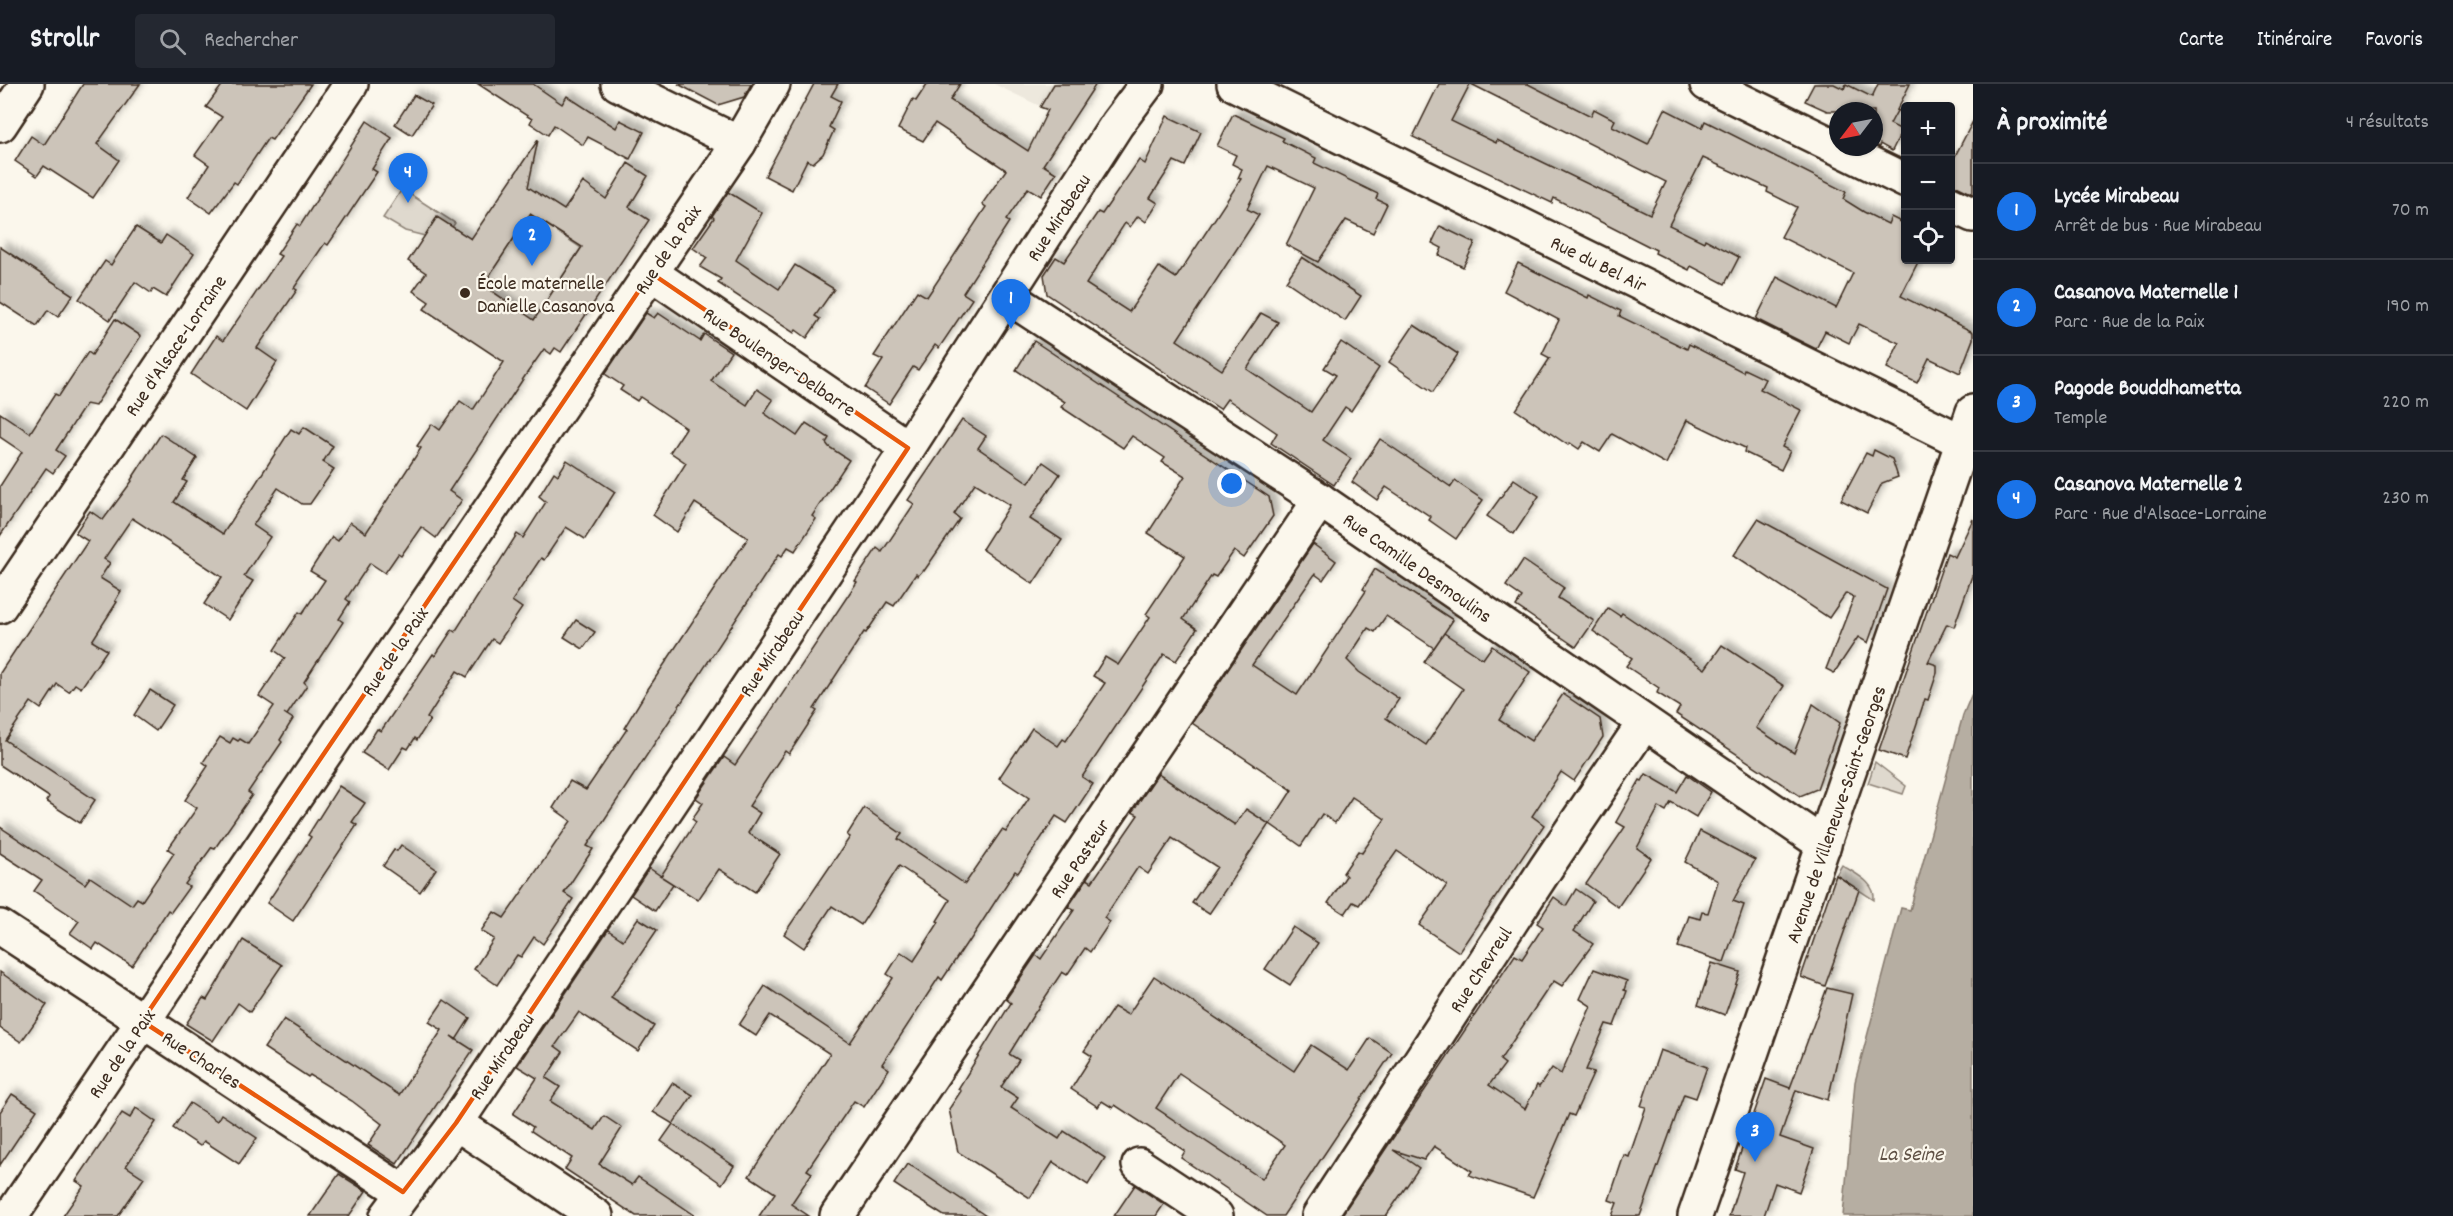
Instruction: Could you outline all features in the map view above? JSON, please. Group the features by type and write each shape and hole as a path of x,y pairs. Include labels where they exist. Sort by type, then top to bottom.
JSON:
{"street":[{"path":"0,124 27,84"},
{"name":"Rue d'Alsace-Lorraine","path":"0,606 351,84"},
{"path":"618,84 739,142"},
{"name":"Rue de la Paix","path":"11,1216 651,273 739,142 773,84"},
{"name":"Rue Mirabeau","path":"395,1204 456,1123 908,448 1117,124 1147,84"},
{"name":"Rue du Bel Air","path":"1234,84 1968,427"},
{"path":"1707,84 1901,180"},
{"path":"1955,206 1973,215"},
{"name":"Rue Boulenger-Delbarre","path":"651,273 908,448"},
{"name":"Rue Camille Desmoulins","path":"1007,296 1320,500 1824,845"},
{"name":"Avenue de Villeneuve-Saint-Georges","path":"1695,1216 1968,427"},
{"name":"Rue Pasteur","path":"837,1216 1320,500"},
{"name":"Rue Chevreul","path":"1318,1216 1546,867 1644,723"},
{"name":"Rue Charles","path":"0,927 142,1021 395,1204"},
{"path":"456,1123 596,1216"},
{"path":"1139,1165 1216,1216"}],"highlighted area":[{"path":"651,273 908,448 456,1123 403,1192 142,1021"}],"shaded area":[{"path":"994,84 1096,84 1071,121"},
{"path":"402,189 455,223 440,246 425,236 405,231 383,218"},
{"path":"530,214 581,248 534,320 483,285"},
{"path":"1875,762 1906,786 1903,794 1868,783"},
{"path":"1842,865 1868,883 1872,888 1874,900 1836,875"}],"water":[{"name":"La Seine","path":"1973,691 1973,1216 1843,1216 1855,1082 1901,908 1910,910 1963,715"}],"building":[{"path":"83,84 140,84 97,144 119,160 93,198 44,166 37,176 15,161 31,136 44,145"},
{"path":"223,84 311,84 272,140 268,138 237,184 234,182 211,213 188,197 209,165 195,155 222,117 206,107"},
{"path":"478,84 533,84 562,104 567,96 616,128 620,120 644,132 630,159 588,137 583,145 554,125 548,135 530,123 532,119"},
{"path":"678,84 751,84 744,97 718,105"},
{"path":"814,84 838,84 831,96 841,101 829,127 834,130 823,154 813,163 807,160 792,190 765,176"},
{"path":"927,84 960,84 950,100 1028,151 1048,110 1040,107 1054,84 1096,84 1043,165 1056,173 1041,196 1028,188 1006,220 1009,222 963,293 972,299 939,348 935,345 918,370 913,367 889,404 865,388 883,360 874,356 917,291 927,297 986,207 982,204 1006,170 935,123 923,141 898,129 913,99 916,101"},
{"path":"1439,84 1470,84 1451,121 1496,143 1497,140 1650,214 1666,182 1471,84 1528,84 1591,116 1594,109 1615,120 1612,126 1648,144 1665,109 1702,128 1705,121 1846,192 1843,199 1864,212 1888,224 1891,217 1901,222 1901,264 1917,264 1901,296 1973,332 1973,339 1960,373 1929,358 1917,383 1887,368 1899,343 1859,324 1849,343 1825,331 1816,349 1756,319 1777,277 1836,308 1853,273 1781,237 1797,207 1767,192 1768,188 1703,158 1669,225 1704,242 1705,239 1739,257 1725,284 1691,266 1689,270 1655,253 1656,250 1554,198 1552,203 1413,137"},
{"path":"1814,84 1834,84 1844,89 1846,84 1872,97 1878,84 1910,84 1897,110 1900,111 1897,111 1890,124 1901,130 1892,151 1883,146 1883,102 1829,102 1829,111 1827,111 1805,101"},
{"path":"414,95 432,105 412,135 395,124"},
{"path":"1233,114 1284,138 1282,141 1316,158 1314,163 1378,194 1376,199 1387,204 1373,233 1346,220 1318,262 1286,245 1314,188 1268,166 1247,209 1259,215 1177,340 1222,370 1261,313 1278,322 1247,369 1311,412 1336,375 1324,368 1341,342 1379,368 1351,411 1345,407 1323,440 1351,459 1334,485 1271,443 1277,433 1227,399 1220,409 1047,294 1044,275 1056,257 1064,262 1098,212 1102,214 1139,160 1145,164 1167,116 1201,132 1185,166 1174,161 1150,198 1158,203 1146,222 1138,216 1130,227 1125,223 1086,284 1129,312 1159,267 1176,278 1241,179 1238,178 1242,169 1232,164 1236,155 1217,146"},
{"path":"367,121 392,138 372,169 377,172 328,245 325,243 294,288 297,290 257,348 277,362 246,411 191,374 216,336 223,341 281,256 277,254 297,224 300,226"},
{"path":"1973,121 1973,194 1955,185 1955,156"},
{"path":"538,140 528,187 564,210 583,182 606,199 628,163 648,176 629,207 649,220 561,352 555,348 551,354 544,349 525,376 449,491 462,500 436,538 421,527 401,556 398,554 385,573 370,563 346,599 350,602 339,619 343,622 304,682 307,685 287,715 293,719 280,740 282,742 248,792 252,795 215,848 212,847 185,884 189,887 171,912 168,910 132,966 97,943 93,949 70,933 79,921 34,891 42,880 0,853 0,827 85,884 90,877 132,905 137,898 142,901 174,853 168,849 197,808 185,800 208,766 203,762 220,737 230,743 233,738 248,744 274,706 259,696 285,658 274,650 299,612 302,614 325,580 310,571 332,537 338,541 350,522 366,533 421,448 417,446 432,424 440,430 460,401 473,410 504,362 424,309 429,302 413,291 426,273 408,261 437,217 471,239","holes":["530,214 582,247 534,320 483,285"]},
{"path":"728,192 762,213 736,260 779,289 795,265 834,289 815,316 820,319 807,338 796,330 794,333 718,283 721,279 700,267 707,258 693,248 714,218 712,216"},
{"path":"1440,226 1475,243 1463,267 1439,255 1442,248 1432,243"},
{"path":"136,227 161,243 166,235 194,254 166,297 153,289 151,293 135,282 110,320 79,299 105,261 111,265"},
{"path":"0,247 73,295 58,317 48,310 37,326 0,302"},
{"path":"1302,257 1361,296 1345,321 1286,281"},
{"path":"1518,263 1588,298 1589,295 1621,311 1619,316 1687,349 1689,344 1743,372 1744,369 1765,379 1760,389 1801,410 1782,447 1790,451 1781,470 1744,452 1745,448 1687,420 1666,464 1612,434 1600,452 1584,442 1579,449 1570,443 1568,445 1516,410 1550,358 1542,354 1559,320 1504,291"},
{"path":"646,313 654,318 658,313 700,341 704,334 731,352 711,381 747,405 757,389 773,400 764,413 797,436 806,423 829,438 826,443 829,447 849,460 812,516 816,519 795,551 788,547 782,556 779,554 587,846 593,849 564,893 573,899 543,944 534,937 521,957 517,955 497,985 474,969 494,939 481,931 494,912 504,918 571,821 553,808 570,781 586,790 627,729 624,728 646,692 748,538 695,503 677,532 653,515 686,463 670,452 686,428 640,397 637,401 620,390 623,386 605,374"},
{"path":"115,319 141,336 95,406 86,404 56,450 65,456 53,473 46,468 0,536 0,486 22,452 0,437 0,413 30,433 55,394 59,396 88,352 92,355"},
{"path":"1414,325 1458,354 1433,392 1389,362"},
{"path":"1034,341 1269,497 1273,516 1244,558 1234,551 1216,577 1212,575 1183,619 1197,629 1176,661 1164,654 1082,777 1093,784 1067,823 1056,816 1018,873 1015,871 942,980 939,977 882,1064 889,1069 864,1107 854,1101 807,1170 812,1173 791,1204 809,1216 759,1216 775,1193 749,1176 830,1054 770,1015 756,1036 739,1025 765,986 850,1043 893,978 887,974 901,952 914,961 950,900 899,866 861,925 832,906 804,948 784,934 850,837 847,835 864,808 902,834 898,839 965,884 1002,830 1006,832 1029,798 999,778 1032,728 1058,746 1063,739 1066,741 1105,683 1093,676 1105,657 1118,665 1150,617 1146,614 1185,556 1148,533 1185,476 1162,462 1165,458 1132,436 1123,448 1061,407 1065,402 1016,370"},
{"path":"962,420 986,436 978,448 1029,483 1043,462 1060,474 1030,519 1062,540 1033,584 982,549 1010,505 975,483 954,514 960,519 924,571 918,576 916,574 894,606 887,602 866,633 864,632 814,709 817,711 789,754 785,751 749,806 760,813 748,833 780,854 755,892 719,869 698,900 673,884 655,911 631,895 649,868 661,876 696,822 692,819 703,803 696,798 724,757 735,765 857,582 855,581 877,548 882,552 914,504 908,500"},
{"path":"304,427 333,446 323,462 334,469 310,504 302,504 278,488 253,525 270,537 244,576 253,581 228,620 204,604 222,577 132,518 104,559 110,563 100,578 121,591 115,601 117,602 92,641 107,650 81,688 75,684 69,692 57,684 41,709 31,702 5,740 95,800 80,823 46,801 49,797 0,765 0,673 88,541 75,533 90,511 103,520 132,481 161,434 197,458 183,480 187,482 174,502 223,534 291,429 299,434"},
{"path":"1380,439 1451,487 1455,481 1483,500 1456,539 1429,520 1431,517 1386,487 1377,500 1352,482"},
{"path":"1874,450 1892,459 1898,477 1882,483 1867,513 1841,500 1866,453 1872,456"},
{"path":"567,460 615,492 585,539 566,527 544,560 541,558 512,601 522,608 498,643 492,639 467,677 457,671 427,718 430,720 417,740 415,738 408,749 404,747 389,770 362,753 377,729 381,731 433,654 435,656 452,630 455,632 517,534 523,538 546,502 539,496 554,472 558,475"},
{"path":"1514,479 1539,496 1514,534 1487,516"},
{"path":"1758,519 1887,589 1868,643 1858,637 1834,673 1826,669 1854,597 1846,593 1829,618 1734,555"},
{"path":"1973,519 1973,573 1954,627 1947,624 1928,662 1937,665 1937,673 1928,700 1925,699 1905,759 1879,750 1947,553 1955,557"},
{"path":"1313,544 1336,561 1323,580 1315,574 1252,665 1297,695 1366,591 1363,589 1375,569 1453,620 1444,633 1483,659 1492,646 1530,672 1499,720 1531,741 1563,694 1600,719 1603,737 1574,781 1561,772 1532,816 1544,825 1459,952 1419,925 1447,885 1397,851 1359,905 1353,902 1345,914 1328,903 1346,876 1343,873 1358,851 1362,853 1385,819 1352,797 1335,823 1322,814 1301,846 1270,824 1292,790 1192,723","holes":["1386,616 1434,648 1424,662 1463,689 1426,745 1386,718 1399,699 1359,672 1347,660 1368,628 1375,632"]},
{"path":"1523,560 1564,588 1558,598 1594,621 1576,647 1516,606 1522,597 1506,586"},
{"path":"1608,608 1620,616 1622,613 1705,669 1722,645 1784,686 1756,728 1794,753 1813,704 1840,723 1817,789 1800,796 1676,714 1680,707 1657,693 1659,688 1626,666 1632,658 1593,631"},
{"path":"576,620 595,632 583,649 564,637"},
{"path":"150,690 173,705 156,731 134,715"},
{"path":"1158,774 1235,825 1246,809 1269,824 1209,914 1192,903 1217,867 1172,838 1148,874 1138,867 1104,918 1110,922 1090,952 1085,948 1067,975 1062,972 1032,1017 1009,1054 1019,1060 1001,1087 1018,1098 1011,1108 1059,1139 1064,1131 1105,1158 1088,1185 1053,1162 1030,1198 958,1152 949,1109 961,1091 958,1089 1011,1003 1006,999 1036,955 1041,959 1074,910 1068,907 1087,879 1092,882 1138,815 1132,812"},
{"path":"1646,774 1677,792 1687,775 1711,792 1696,817 1671,802 1666,811 1659,807 1637,848 1651,858 1618,907 1586,884 1625,827 1616,822 1640,780 1642,781"},
{"path":"339,786 365,803 352,822 357,825 293,921 267,903 311,837 308,835"},
{"path":"1700,831 1755,860 1733,901 1744,905 1724,962 1678,947 1689,916 1700,919 1702,912 1708,913 1718,881 1685,862"},
{"path":"401,845 436,869 420,892 383,866 394,850 397,851"},
{"path":"1836,875 1859,890 1825,986 1801,977"},
{"path":"1576,889 1593,901 1574,931 1593,944 1562,986 1554,981 1549,987 1500,1060 1505,1064 1489,1085 1525,1109 1537,1085 1539,1087 1552,1068 1561,1074 1591,1006 1580,999 1594,969 1627,981 1624,990 1627,991 1614,1026 1606,1024 1586,1070 1594,1072 1574,1116 1569,1114 1533,1197 1469,1175 1472,1171 1434,1146 1424,1160 1393,1150 1419,1168 1386,1216 1341,1216 1515,955 1522,959 1543,927 1537,923 1554,897 1566,906"},
{"path":"638,918 657,930 611,998 654,1026 638,1051 579,1012 555,1046 563,1052 546,1078 560,1087 550,1101 595,1130 604,1116 622,1128 599,1164 632,1185 638,1177 696,1216 636,1216 565,1169 572,1158 531,1131 533,1127 513,1114 537,1078 517,1066 608,930 623,940"},
{"path":"1293,927 1318,943 1290,985 1265,969"},
{"path":"243,940 282,965 250,1012 238,1003 213,1041 186,1024 203,998 207,1000"},
{"path":"1712,963 1740,972 1725,1015 1698,1005"},
{"path":"0,972 47,1005 21,1042 0,1028"},
{"path":"1154,976 1294,1071 1311,1045 1349,1070 1370,1038 1392,1053 1283,1216 1267,1216 1181,1158 1185,1151 1115,1105 1113,1108 1102,1101 1098,1107 1071,1089 1092,1056 1084,1051 1114,1007 1128,1015","holes":["1179,1073 1285,1145 1262,1179 1156,1108"]},
{"path":"1827,988 1852,994 1828,1100 1796,1090 1780,1137 1814,1149 1799,1192 1775,1183 1764,1216 1729,1216 1743,1172 1735,1169 1766,1079 1790,1088"},
{"path":"444,1000 470,1018 456,1039 473,1050 397,1164 368,1145 382,1124 352,1101 310,1075 308,1077 264,1048 284,1019 399,1095 442,1030 429,1022"},
{"path":"1660,1050 1707,1067 1696,1098 1684,1094 1640,1216 1612,1216 1617,1203 1609,1200 1624,1155 1629,1157 1646,1107 1641,1106"},
{"path":"672,1083 693,1095 673,1124 653,1112"},
{"path":"12,1094 37,1110 0,1165 0,1112"},
{"path":"190,1103 217,1121 221,1114 257,1138 239,1164 204,1141 200,1146 173,1128"},
{"path":"136,1108 156,1122 126,1166 144,1178 118,1216 63,1216 84,1186 76,1181 122,1113 130,1118"},
{"path":"673,1124 734,1166 722,1184 661,1141"},
{"path":"907,1164 986,1216 944,1216 894,1184"},
{"path":"339,1174 366,1191 349,1216 310,1216"},
{"path":"1135,1185 1164,1204 1156,1216 1114,1216"}],"place":[{"name":"Casanova Maternelle 2","path":"408,203"},
{"name":"Casanova Maternelle 1","path":"532,266"},
{"name":"École maternelle Danielle Casanova","path":"465,293"},
{"name":"Lycée Mirabeau","path":"1011,329"},
{"name":"Pagode Bouddhametta","path":"1755,1162"}]}
